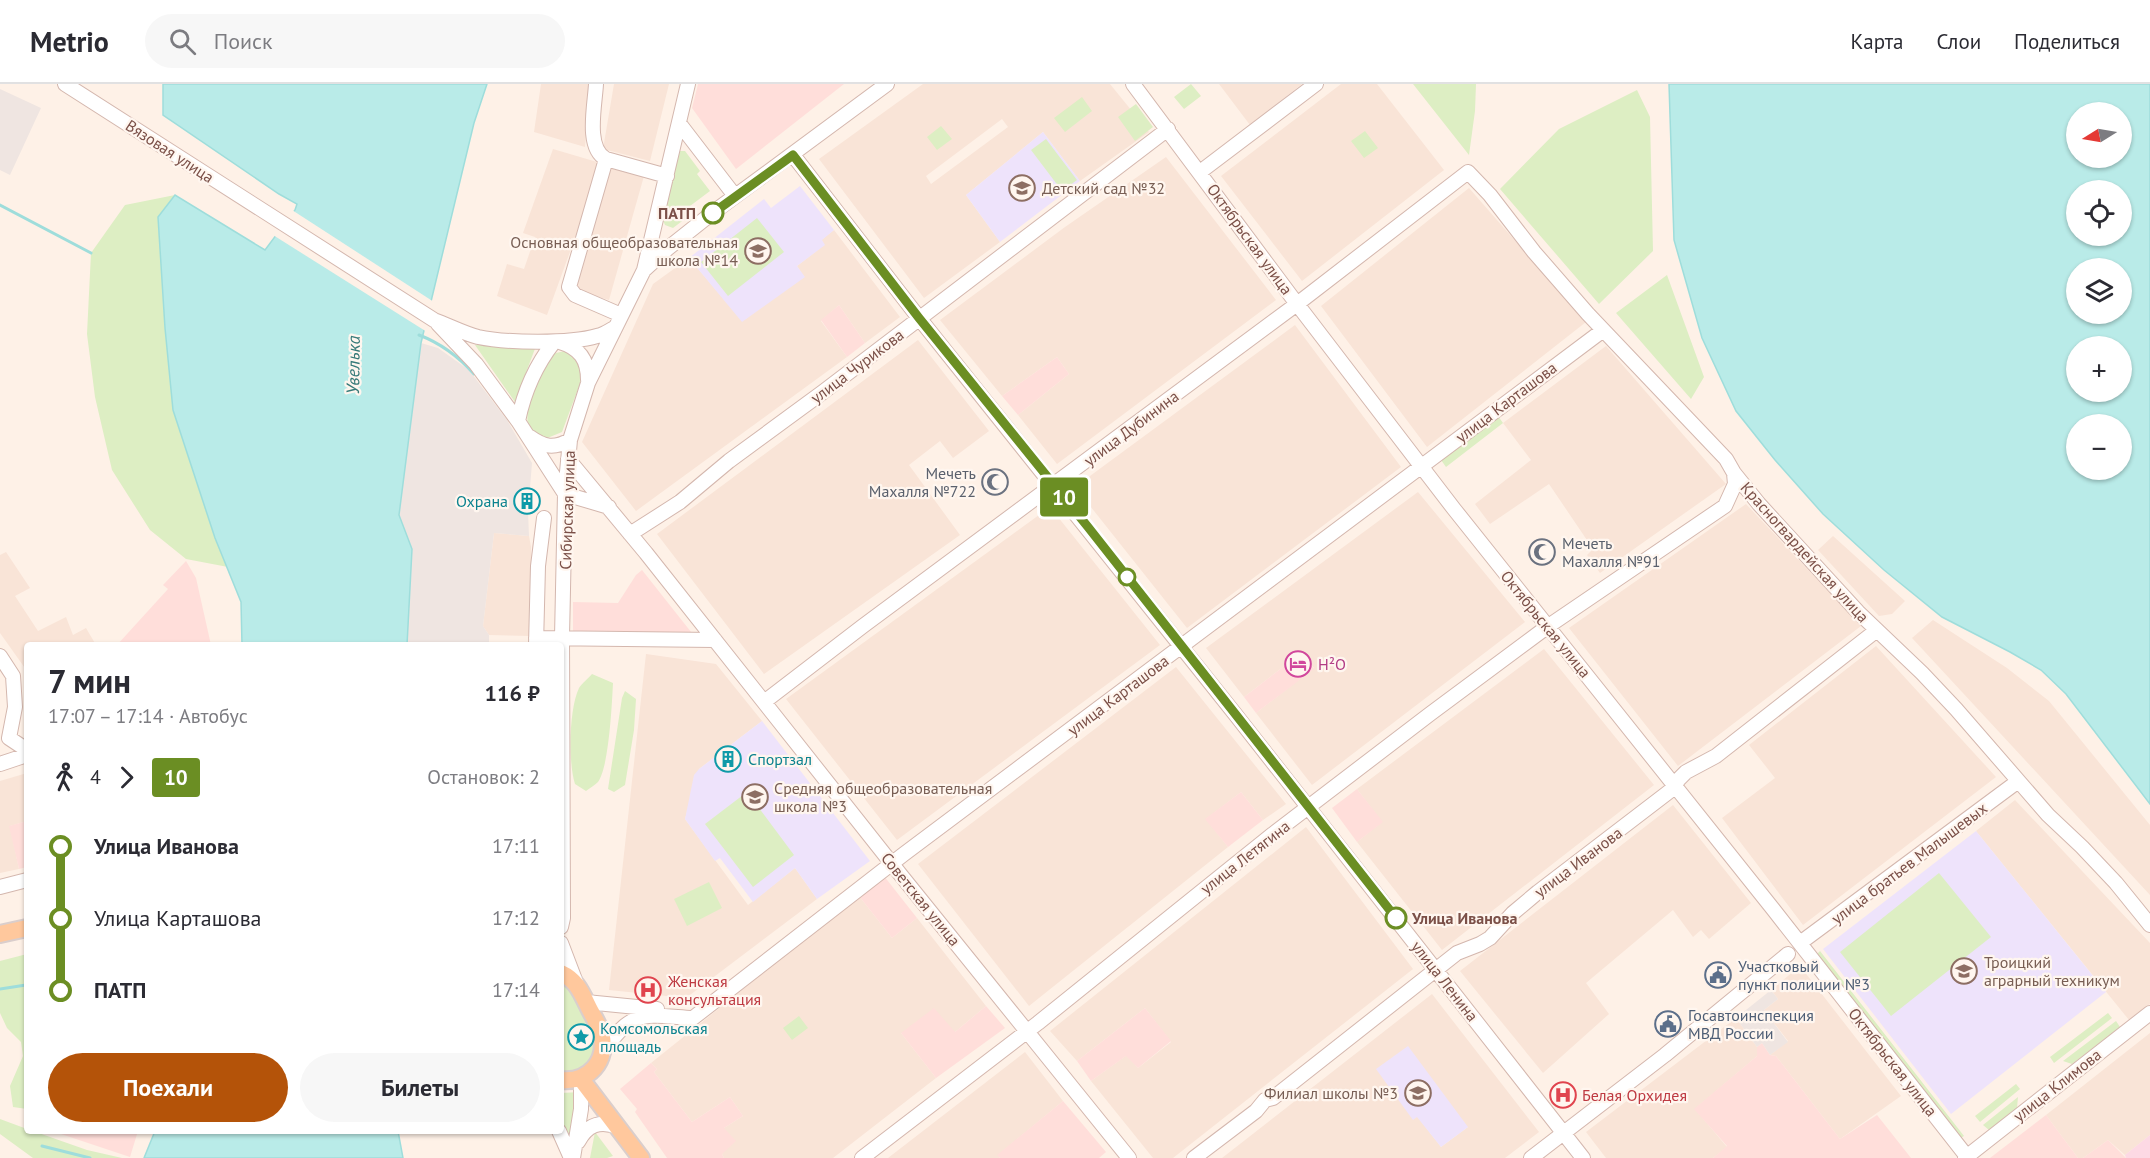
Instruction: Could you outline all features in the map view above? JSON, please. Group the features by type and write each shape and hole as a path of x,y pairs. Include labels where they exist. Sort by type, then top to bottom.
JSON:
{"main road":[{"path":"0,934 24,929"},
{"path":"564,975 577,985 601,1032 602,1108"},
{"path":"564,1080 581,1079 594,1069 602,1054"},
{"path":"581,1079 641,1158"}],"street":[{"name":"Вязовая улица","path":"65,84 434,320"},
{"path":"596,84 594,144 597,152 606,159 666,176"},
{"path":"644,270 688,84"},
{"name":"Сибирская улица","path":"562,642 565,494 570,440 588,383 644,270 735,196 887,84"},
{"name":"Октябрьская улица","path":"1133,84 1421,467 1800,943 1967,1157"},
{"path":"1200,172 1316,84"},
{"path":"679,123 735,196"},
{"name":"улица Чурикова","path":"630,534 680,502 729,461 1168,129"},
{"name":"улица Ленина","path":"793,155 919,318 1309,807 1583,1158"},
{"path":"606,159 569,287 575,295 621,315"},
{"name":"улица Дубинина","path":"764,702 1297,304 1468,172"},
{"name":"Красногвардейская улица","path":"1468,172 1490,195 1534,252 1602,330 1726,459 1734,473 1760,504 1858,612 1956,709 2017,782 2116,883 2150,925"},
{"path":"434,320 484,338 556,342 570,345 582,355 588,370 588,383"},
{"path":"434,320 476,364 518,421 565,494 609,507"},
{"path":"518,421 522,399 540,360 556,342 593,338 614,328"},
{"name":"улица Карташова","path":"695,1016 892,864 1602,330"},
{"path":"526,434 545,446 561,445 570,440"},
{"name":"Советская улица","path":"568,459 609,507 1129,1158"},
{"path":"1725,506 1735,484 1734,473"},
{"name":"улица Летягина","path":"862,1158 1309,807 1547,627 1725,506 1741,501 1760,504"},
{"path":"544,518 538,566 536,641 562,637 715,640"},
{"name":"улица Иванова","path":"1194,1158 1256,1111 1265,1100 1273,1098 1457,953 1490,938 1513,913 1538,892 1675,787 1686,772 1716,756 1877,630"},
{"path":"2,664 13,675 15,707 5,736 24,748"},
{"path":"0,764 24,757"},
{"name":"улица братьев Малышевых","path":"1800,943 2017,782"},
{"path":"0,887 24,881"},
{"path":"564,951 577,985"},
{"path":"1531,1158 1665,1055 1788,954"},
{"path":"586,1002 695,1016"},
{"name":"улица Климова","path":"1967,1157 2150,1013"},
{"path":"602,1054 616,1032 637,1018 695,1016"},
{"path":"573,1154 581,1109 581,1079"},
{"path":"573,1154 587,1128 602,1123 618,1127"},
{"path":"561,1134 573,1154"}],"shaded area":[{"path":"541,84 590,84 585,147 534,132"},
{"path":"614,84 669,84 650,161 603,149"},
{"path":"698,84 844,84 736,169 692,108"},
{"path":"923,84 1110,84 1149,132 1080,181 1043,132 966,195 1000,242 924,298 819,159","holes":["1002,119 1008,127 931,184 926,176"]},
{"path":"1219,84 1302,84 1250,125"},
{"path":"1341,84 1377,84 1444,170 1302,281 1221,176"},
{"path":"0,89 41,108 10,175 0,170"},
{"name":"Детский сад №32","path":"1043,132 1080,181 1000,242 966,195"},
{"path":"553,149 597,162 599,172 547,315 497,296 507,264 524,269 535,237 523,233"},
{"path":"1166,157 1276,300 1057,464 1018,415 1069,374 1057,357 1002,396 940,320 1065,227"},
{"path":"610,167 644,176 609,300 575,290"},
{"name":"Основная общеобразовательная школа №14","path":"800,186 834,230 822,240 825,245 797,266 805,277 742,322 689,258 764,199 771,208"},
{"path":"1469,188 1586,322 1427,447 1321,306"},
{"path":"834,230 900,317 865,343 839,305 821,321 847,357 636,511 582,442 653,284 689,258 733,310 804,277 797,266 824,245 821,240"},
{"path":"839,305 865,343 847,357 821,320"},
{"path":"1295,325 1401,467 1187,628 1075,487"},
{"path":"918,340 989,431 953,458 940,441 909,465 960,535 764,674 657,534"},
{"path":"421,343 438,348 469,370 507,420 532,463 528,512 529,536 494,533 483,626 489,635 489,642 407,642 412,549 399,515"},
{"path":"1606,346 1726,484 1600,573 1587,555 1593,549 1549,484 1490,524 1475,504 1531,460 1503,423"},
{"path":"1057,357 1069,374 1018,415 1002,396"},
{"path":"1418,492 1525,622 1312,785 1256,713 1314,668 1301,653 1244,697 1206,648"},
{"path":"1746,504 1861,626 1678,766 1569,628"},
{"path":"1050,507 1160,645 897,840 786,699"},
{"path":"494,533 529,536 531,636 489,635 483,626"},
{"path":"1833,536 1905,601 1892,614 1879,616 1818,550"},
{"path":"6,552 30,588 15,596 38,631 66,617 73,635 86,628 94,642 24,642 24,667 0,633 0,555"},
{"path":"186,561 196,578 210,642 120,642 168,589 163,585"},
{"path":"642,570 695,637 573,633 573,602 618,603 636,575"},
{"path":"1933,620 2007,668 2049,701 2150,825 2150,895 1912,638"},
{"path":"1876,646 1996,777 1803,925 1722,818 1775,778 1749,745"},
{"path":"1544,649 1654,785 1442,950 1357,842 1382,822 1357,789"},
{"path":"1301,653 1314,669 1256,713 1244,697"},
{"path":"646,654 716,664 762,721 699,769 685,819 748,905 795,868 817,899 686,998 609,990"},
{"path":"1176,667 1286,804 1263,820 1241,792 1206,819 1228,847 1029,1006 918,864"},
{"name":"Средняя общеобразовательная школа №3","path":"762,721 870,861 817,899 795,868 753,902 720,858 715,861 685,819 694,775"},
{"path":"24,774 24,822 10,826 19,869 0,873 0,781"},
{"path":"1357,789 1383,822 1357,842 1332,808"},
{"path":"1241,792 1263,820 1228,847 1205,819"},
{"path":"2015,800 2150,943 2150,1004 2129,1020 1976,831"},
{"path":"1673,805 1751,903 1709,939 1701,930 1693,937 1673,910 1586,983 1609,1014 1543,1073 1460,971"},
{"path":"24,822 24,868 19,869 9,826"},
{"path":"1306,827 1413,969 1173,1158 1153,1158 1091,1081 1127,1055 1138,1068 1171,1042 1145,1008 1077,1061 1050,1031"},
{"name":"Троицкий аграрный техникум","path":"1976,831 2106,992 1951,1114 1823,949"},
{"path":"884,876 917,918 892,938 859,896"},
{"path":"859,896 892,938 917,918 986,1006 955,1032 901,1033 936,1078 833,1158 724,1158 722,1154 724,1128 743,1116 730,1097 692,1122 654,1072 657,1069 651,1063"},
{"path":"1800,966 1901,1096 1840,1139 1776,1056 1770,1055 1788,1041 1764,1010 1778,999 1771,990"},
{"path":"1771,990 1778,999 1764,1010 1788,1042 1770,1055 1762,1043 1757,1047 1736,1018"},
{"path":"1432,994 1539,1132 1505,1158 1222,1158","holes":["1417,1116 1468,1127 1441,1147"]},
{"path":"986,1006 1005,1028 936,1078 901,1033 934,1008 955,1032"},
{"path":"1145,1008 1171,1041 1138,1068 1126,1056 1091,1081 1077,1061"},
{"path":"1736,1018 1757,1047 1757,1056 1695,1109 1727,1147 1713,1158 1606,1158 1586,1132"},
{"path":"2150,1033 2150,1135 2125,1155 2108,1140 2083,1158 2078,1158 2046,1115"},
{"path":"1762,1043 1770,1055 1776,1056 1840,1139 1877,1115 1911,1158 1713,1158 1727,1146 1694,1109 1757,1056 1757,1047"},
{"name":"Филиал школы №3","path":"1408,1046 1468,1127 1441,1147 1417,1117 1413,1120 1376,1069"},
{"path":"1025,1052 1063,1101 998,1155 1000,1158 888,1158"},
{"path":"651,1063 657,1069 654,1072 692,1122 730,1097 743,1116 724,1128 736,1141 722,1154 724,1158 667,1158 635,1112 637,1109 620,1089"},
{"path":"1063,1101 1106,1152 1099,1158 1000,1158 997,1155"},
{"path":"2046,1115 2078,1158 1990,1158"},
{"path":"61,1134 137,1134 130,1157"},
{"path":"2150,1135 2150,1158 2126,1158 2125,1155"},
{"path":"2108,1140 2126,1158 2083,1158"}],"green space":[{"path":"1191,84 1201,96 1184,109 1174,97"},
{"path":"1413,84 1476,84 1469,155"},
{"path":"1637,90 1650,117 1653,251 1599,304 1500,189 1559,129"},
{"path":"1082,97 1092,111 1065,132 1054,118"},
{"path":"1136,104 1153,127 1135,141 1118,117"},
{"path":"941,126 952,139 937,150 927,137"},
{"path":"1365,131 1378,148 1364,158 1351,141"},
{"path":"1046,139 1077,180 1062,191 1031,150"},
{"path":"680,151 685,151 700,171 697,174 710,191 690,206 694,212 673,228 665,225 662,218 675,155"},
{"path":"175,195 158,217 173,409 215,538 228,567 186,559 150,530 112,470 95,397 87,334 91,253 125,205"},
{"path":"757,218 784,252 728,296 701,262"},
{"path":"1667,275 1704,377 1691,399 1616,313"},
{"path":"475,345 536,346 515,402"},
{"path":"565,351 573,353 584,373 562,432 545,439 529,429 527,420 530,402 548,358"},
{"path":"1498,416 1503,423 1446,467 1441,460"},
{"path":"592,674 613,683 613,693 602,774 598,782 586,791 575,784 571,763 571,736 573,709 579,688"},
{"path":"625,691 636,699 634,730 625,785 614,792 608,789"},
{"path":"747,792 794,855 753,887 705,824"},
{"path":"1939,873 1991,937 1891,1016 1840,952"},
{"path":"709,882 722,908 687,926 674,899"},
{"path":"1820,951 1964,1136 1959,1139 1816,955"},
{"path":"24,955 24,1109 13,1107 10,1086 23,1056 21,1042 7,1028 0,1013 0,961"},
{"path":"564,986 581,1010 594,1041 590,1060 580,1068 564,1072"},
{"path":"2108,1013 2112,1018 2054,1063 2050,1057"},
{"path":"799,1016 808,1028 792,1040 783,1028"},
{"path":"2116,1021 2120,1027 2072,1064 2063,1061"},
{"path":"2016,1084 2020,1089 1980,1122 1975,1116"},
{"path":"580,1092 573,1146 564,1129 564,1093"},
{"path":"2018,1097 2017,1108 1989,1130 1983,1125"},
{"path":"0,1119 24,1128 24,1134 42,1134 87,1150 122,1158 33,1158 0,1134"},
{"path":"595,1132 613,1156 590,1158"}],"water":[{"name":"Увелька","path":"163,84 487,84 474,123 421,343 399,515 412,549 407,642 242,642 241,602 215,538 173,410 158,217 175,195 265,250 297,204 163,115"},
{"path":"1669,84 2150,84 2150,804 2066,694 2041,670 1942,617 1884,570 1823,514 1775,460 1736,411 1702,338 1674,240"},
{"path":"154,1134 399,1134 403,1158 144,1158"}],"pier":[{"path":"292,210 434,302 427,332 273,235"}],"waterway":[{"path":"0,205 91,253"},
{"path":"419,335 442,346 474,374 476,372"},
{"path":"0,989 24,985"},
{"path":"42,1146 90,1158"}],"bus line":[{"name":"10","path":"713,213 793,155 919,318 1088,527 1396,918"}],"place":[{"name":"Детский сад №32","path":"1022,188"},
{"name":"ПАТП","path":"713,213"},
{"name":"Основная общеобразовательная школа №14","path":"758,251"},
{"name":"Мечеть Махалля №722","path":"995,482"},
{"name":"Охрана","path":"527,501"},
{"name":"Мечеть Махалля №91","path":"1542,552"},
{"name":"H²O","path":"1298,664"},
{"name":"Спортзал","path":"728,759"},
{"name":"Средняя общеобразовательная школа №3","path":"755,797"},
{"name":"Улица Иванова","path":"1396,918"},
{"name":"Троицкий аграрный техникум","path":"1964,971"},
{"name":"Участковый пункт полиции №3","path":"1718,975"},
{"name":"Женская консультация","path":"648,990"},
{"name":"Госавтоинспекция МВД России","path":"1668,1024"},
{"name":"Комсомольская площадь","path":"581,1037"},
{"name":"Филиал школы №3","path":"1418,1093"},
{"name":"Белая Орхидея","path":"1563,1095"}]}
